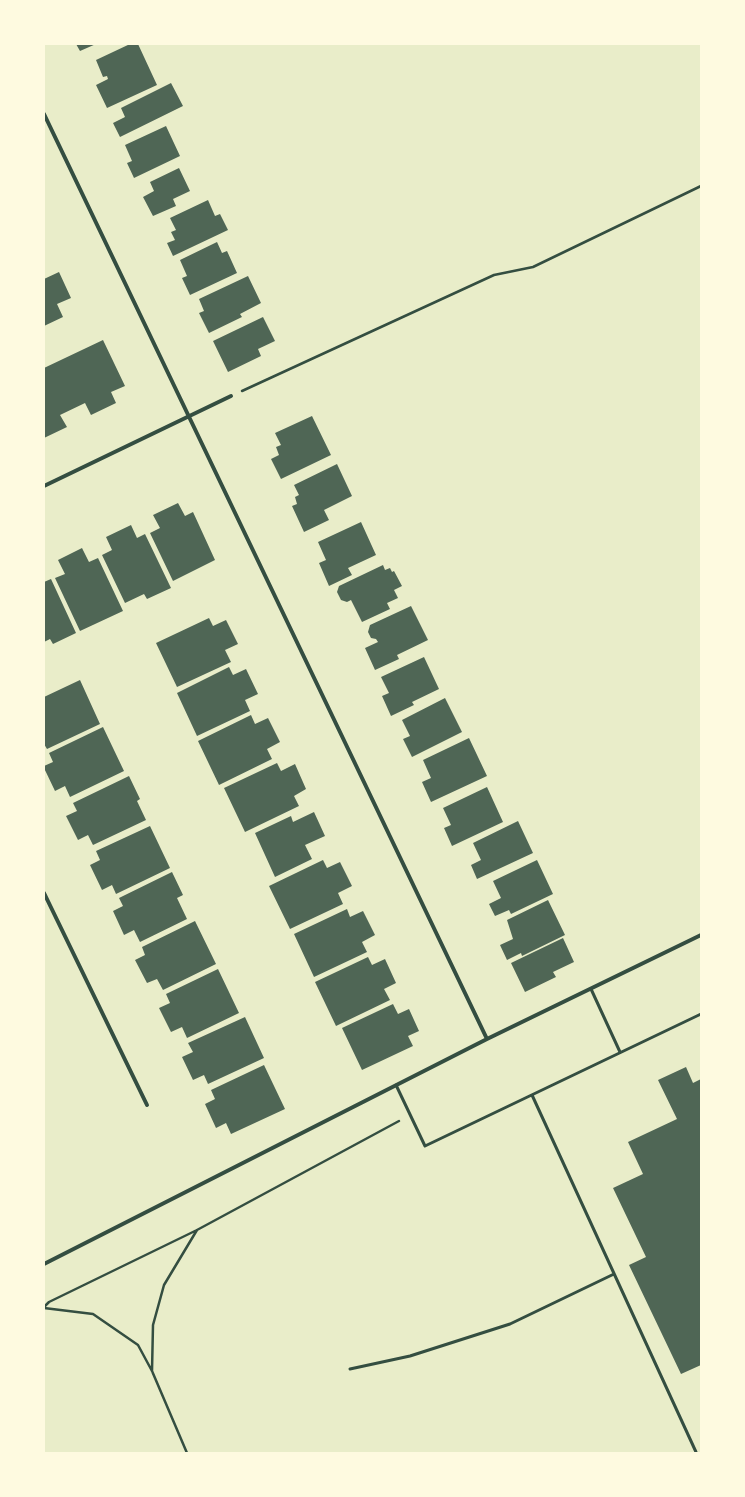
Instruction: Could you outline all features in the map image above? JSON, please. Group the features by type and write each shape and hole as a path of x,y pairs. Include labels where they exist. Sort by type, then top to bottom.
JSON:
{"street":[{"path":"44,114 487,1039"},
{"path":"44,486 231,396"},
{"path":"44,894 147,1105"},
{"path":"44,1264 487,1039 701,935"}],"lane":[{"path":"591,989 620,1052"},
{"path":"396,1085 425,1146 701,1014"},
{"path":"532,1095 696,1452 695,1453"},
{"path":"350,1369 410,1356 510,1324 614,1274"}],"path":[{"path":"231,396 494,275 533,267 701,186"},
{"path":"44,1308 49,1302 197,1230 394,1122"},
{"path":"152,1371 153,1325 164,1285 197,1230"},
{"path":"44,1308 93,1314 138,1345 152,1371 187,1453"}],"building":[{"path":"76,44 96,44 80,51"},
{"path":"130,44 138,44 157,85 107,108 96,85 108,79 107,76 103,77 96,60"},
{"path":"171,83 183,106 120,137 113,123 125,117 121,108"},
{"path":"166,126 180,156 134,178 127,163 132,161 125,145"},
{"path":"179,168 190,191 173,199 176,206 153,216 143,197 154,191 150,182"},
{"path":"208,200 215,216 220,214 228,230 173,256 167,243 175,240 171,232 176,230 170,218"},
{"path":"217,242 222,253 227,251 237,273 190,295 182,278 187,276 180,260"},
{"path":"59,272 71,298 57,304 63,317 44,326 44,279"},
{"path":"248,276 261,303 240,314 242,317 209,333 199,313 204,311 199,299"},
{"path":"263,317 275,341 258,349 261,356 228,372 213,341"},
{"path":"103,340 125,386 111,392 116,403 91,415 85,403 60,415 67,427 44,438 44,368"},
{"path":"312,416 331,455 281,479 271,459 279,455 276,447 281,445 275,433"},
{"path":"337,464 352,496 324,510 329,520 304,532 292,506 297,504 295,497 299,495 294,485"},
{"path":"178,503 185,516 193,512 215,560 173,581 150,533 160,528 153,515"},
{"path":"361,522 376,555 348,568 352,575 329,586 319,563 326,560 318,542"},
{"path":"131,525 137,538 145,534 171,588 147,599 144,594 125,603 102,555 112,550 106,537"},
{"path":"82,548 89,562 98,558 123,611 80,631 55,578 65,574 58,560"},
{"path":"383,565 385,570 390,568 392,572 394,571 402,586 394,590 398,598 387,603 390,609 362,622 351,600 347,602 341,600 337,592 339,586"},
{"path":"51,579 76,633 53,644 50,639 44,642 44,582"},
{"path":"411,606 428,640 397,655 399,659 375,670 365,648 378,642 376,639 371,638 368,632 370,625"},
{"path":"209,618 213,626 226,620 238,644 225,650 231,662 177,687 156,643"},
{"path":"424,657 439,689 412,702 414,705 391,716 382,696 389,693 381,677"},
{"path":"229,667 233,675 246,669 258,694 245,700 250,711 197,736 177,693"},
{"path":"80,680 100,724 47,749 44,744 44,697"},
{"path":"445,698 462,732 412,757 403,739 410,736 402,720"},
{"path":"251,715 255,724 268,718 280,742 267,749 272,759 219,785 198,741"},
{"path":"103,727 124,771 70,797 65,786 55,791 44,768 44,766 53,762 49,753"},
{"path":"469,738 487,776 431,802 422,782 431,778 423,760"},
{"path":"277,763 281,771 295,764 306,789 294,796 299,806 245,832 224,788"},
{"path":"129,776 140,799 137,801 146,820 93,845 88,835 78,840 66,816 77,811 73,803"},
{"path":"487,787 503,822 452,846 444,828 451,825 443,808"},
{"path":"314,812 325,836 305,845 312,859 275,877 255,833 291,816 293,822"},
{"path":"518,821 533,853 477,879 471,865 481,860 473,843"},
{"path":"150,826 170,868 116,894 112,885 102,890 90,865 100,860 96,851"},
{"path":"323,860 327,868 340,862 352,886 338,893 343,904 290,929 269,886"},
{"path":"537,860 553,894 511,914 509,910 495,916 489,904 501,898 493,881"},
{"path":"172,872 183,895 177,898 187,919 140,942 134,930 124,935 113,911 123,906 119,898"},
{"path":"548,900 565,935 522,956 521,953 507,960 500,945 513,939 507,920"},
{"path":"347,909 350,917 363,911 375,935 362,942 367,952 314,977 294,934"},
{"path":"195,921 216,964 163,990 157,979 147,983 135,960 145,955 142,947"},
{"path":"563,938 574,962 553,972 556,977 525,992 511,963"},
{"path":"368,957 372,965 385,959 396,983 384,989 390,1000 336,1026 315,982"},
{"path":"218,969 239,1013 187,1038 182,1027 171,1032 159,1008 170,1003 166,994"},
{"path":"393,1004 398,1014 409,1009 419,1031 408,1036 413,1046 362,1070 342,1028"},
{"path":"245,1017 264,1058 208,1084 204,1075 193,1080 182,1057 193,1052 188,1043"},
{"path":"264,1065 285,1109 231,1134 226,1123 216,1128 205,1104 215,1099 211,1090"},
{"path":"686,1067 693,1083 701,1079 701,1365 681,1374 629,1265 646,1257 613,1188 643,1174 628,1142 677,1119 658,1080"}]}
